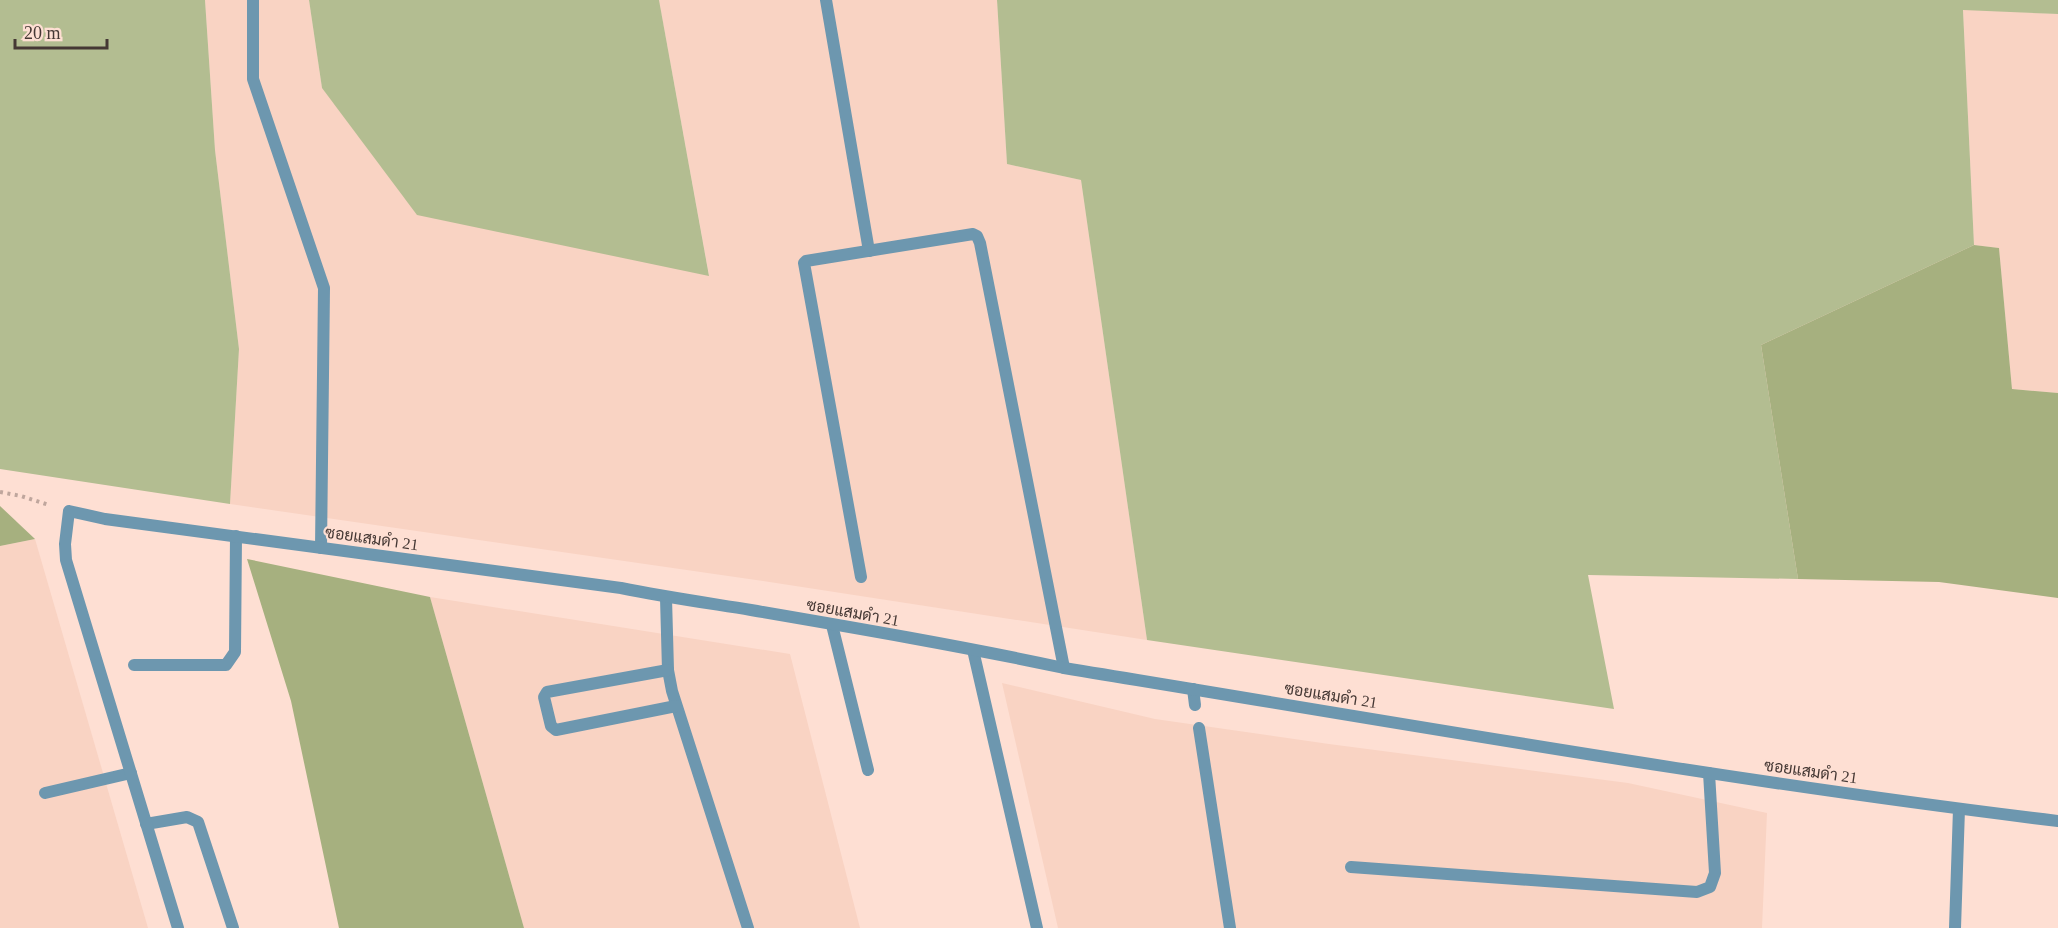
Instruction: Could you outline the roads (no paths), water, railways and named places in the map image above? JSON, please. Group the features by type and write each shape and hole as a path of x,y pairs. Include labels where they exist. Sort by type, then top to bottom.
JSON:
{"street":[{"path":"253,0 253,80 324,288 321,548"},
{"path":"826,0 869,251"},
{"path":"861,577 804,265 806,261 973,234 980,240 1064,668"},
{"name":"ซอยแสมดำ 21","path":"130,773 66,560 65,544 69,511 105,519 621,588 666,598 750,610 1064,668 1709,773 2058,821"},
{"path":"134,666 226,665 235,652 236,536"},
{"path":"666,598 668,670 676,706 748,928"},
{"path":"832,625 868,770"},
{"path":"973,650 1037,928"},
{"path":"668,670 547,692 544,697 551,726 556,730 676,706"},
{"path":"1193,689 1195,705"},
{"path":"1199,728 1230,928"},
{"path":"45,793 130,773 178,928"},
{"path":"1351,867 1697,892 1710,887 1715,873 1709,773"},
{"path":"1955,928 1959,809"},
{"path":"146,824 187,818 198,822 233,928"}]}
